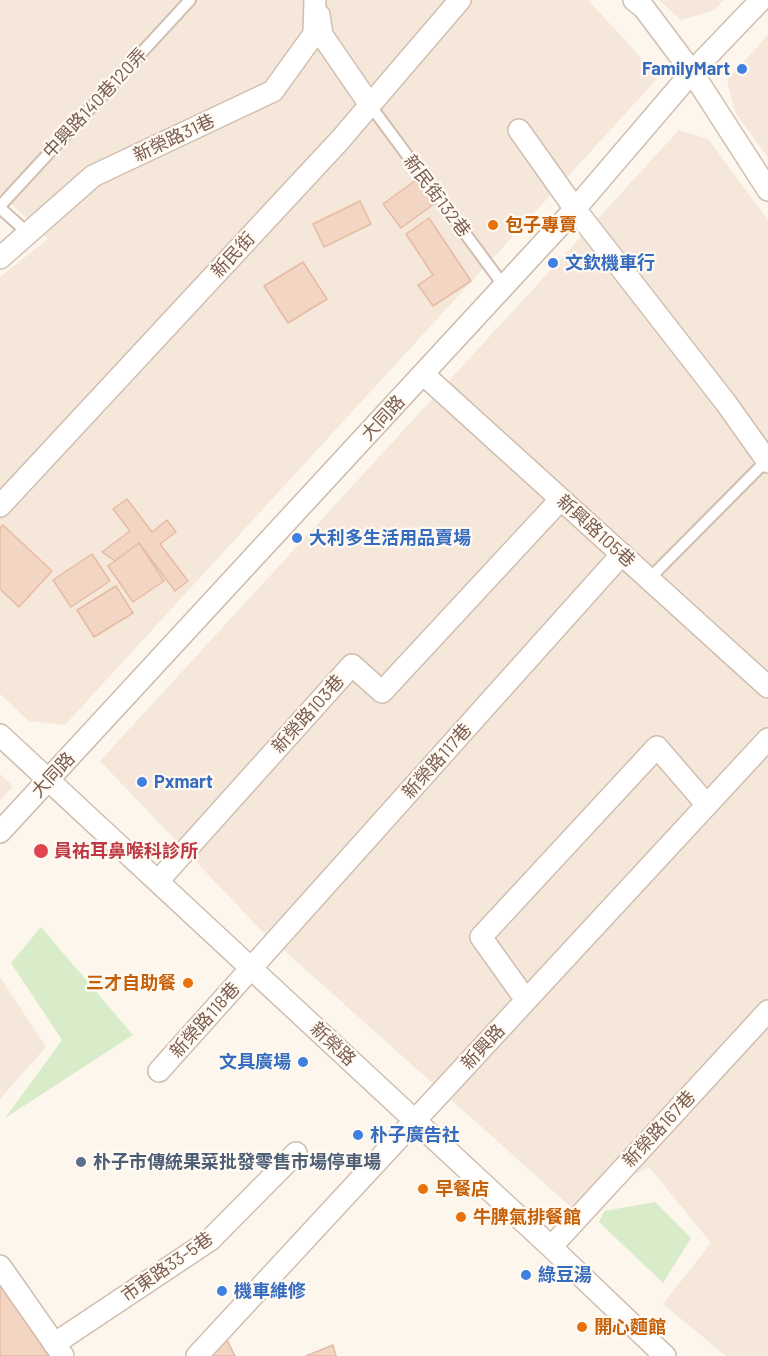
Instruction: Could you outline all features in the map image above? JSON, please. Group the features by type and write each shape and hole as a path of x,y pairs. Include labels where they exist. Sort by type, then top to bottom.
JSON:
{"street":[{"path":"316,0 322,36 370,105"},
{"name":"新榮路31巷","path":"0,258 93,176 273,91 314,34 316,0"},
{"name":"新民街","path":"0,506 370,105 460,0"},
{"path":"634,0 644,8 692,72 768,190"},
{"name":"大同路","path":"0,832 575,209 692,72 761,0"},
{"path":"519,130 575,209 726,403 767,461"},
{"name":"新興路105巷","path":"423,374 768,687"},
{"name":"新榮路103巷","path":"158,881 352,665 382,692 561,499"},
{"name":"新榮路117巷","path":"251,968 622,554"},
{"name":"新榮路","path":"0,735 551,1247 665,1356"},
{"name":"新興路","path":"197,1356 768,739"},
{"path":"526,1000 481,937 657,747 707,805"},
{"name":"新榮路118巷","path":"159,1071 251,968"},
{"name":"新榮路167巷","path":"551,1247 768,1011"},
{"name":"市東路33-5巷","path":"58,1350 210,1240 296,1153"},
{"path":"0,1266 58,1350"}],"lane":[{"name":"中興路140巷120弄","path":"0,207 190,0"},
{"name":"新民街132巷","path":"370,105 504,286"},
{"path":"0,207 29,234"},
{"path":"649,579 767,461"}],"shaded area":[{"path":"0,0 588,0 635,51 657,79 65,725 29,721 0,694 0,277 48,239 0,193"},
{"path":"659,0 724,0 714,10 681,20"},
{"path":"768,35 768,158 735,112 727,80"},
{"path":"679,130 708,139 768,220 768,1356 726,1356 663,1304 711,1243 649,1167 571,1207 259,928 100,761"},
{"path":"0,774 13,786 0,801"},
{"path":"0,977 46,1047 0,1099"}],"green space":[{"path":"41,927 133,1035 5,1118 62,1040 11,963"},
{"path":"655,1202 691,1238 663,1283 599,1222 604,1211"}],"building":[{"path":"416,180 434,204 401,228 383,204"},
{"path":"360,201 371,224 324,247 313,224"},
{"path":"429,218 471,281 433,306 418,285 433,275 406,234"},
{"path":"303,262 327,299 288,323 264,286"},
{"path":"127,499 152,532 167,520 176,532 160,544 188,581 175,591 139,543 115,561 102,552 130,531 113,509"},
{"path":"3,525 52,571 19,607 0,589 0,528"},
{"path":"139,543 164,581 133,602 108,566"},
{"path":"92,554 110,581 71,607 53,580"},
{"path":"116,586 133,613 94,637 77,610"},
{"path":"0,1285 49,1356 0,1356"},
{"path":"227,1340 235,1356 211,1356"},
{"path":"333,1345 336,1356 306,1356"}],"place":[{"name":"FamilyMart","path":"742,69"},
{"name":"包子專賣","path":"493,225"},
{"name":"文欽機車行","path":"553,263"},
{"name":"大利多生活用品賣場","path":"297,538"},
{"name":"Pxmart","path":"142,782"},
{"name":"員祐耳鼻喉科診所","path":"41,851"},
{"name":"三才自助餐","path":"188,983"},
{"name":"文具廣場","path":"303,1062"},
{"name":"朴子廣告社","path":"358,1135"},
{"name":"朴子市傳統果菜批發零售市場停車場","path":"81,1162"},
{"name":"早餐店","path":"423,1189"},
{"name":"牛脾氣排餐館","path":"461,1217"},
{"name":"綠豆湯","path":"526,1275"},
{"name":"機車維修","path":"222,1291"},
{"name":"開心麵館","path":"582,1327"}]}
